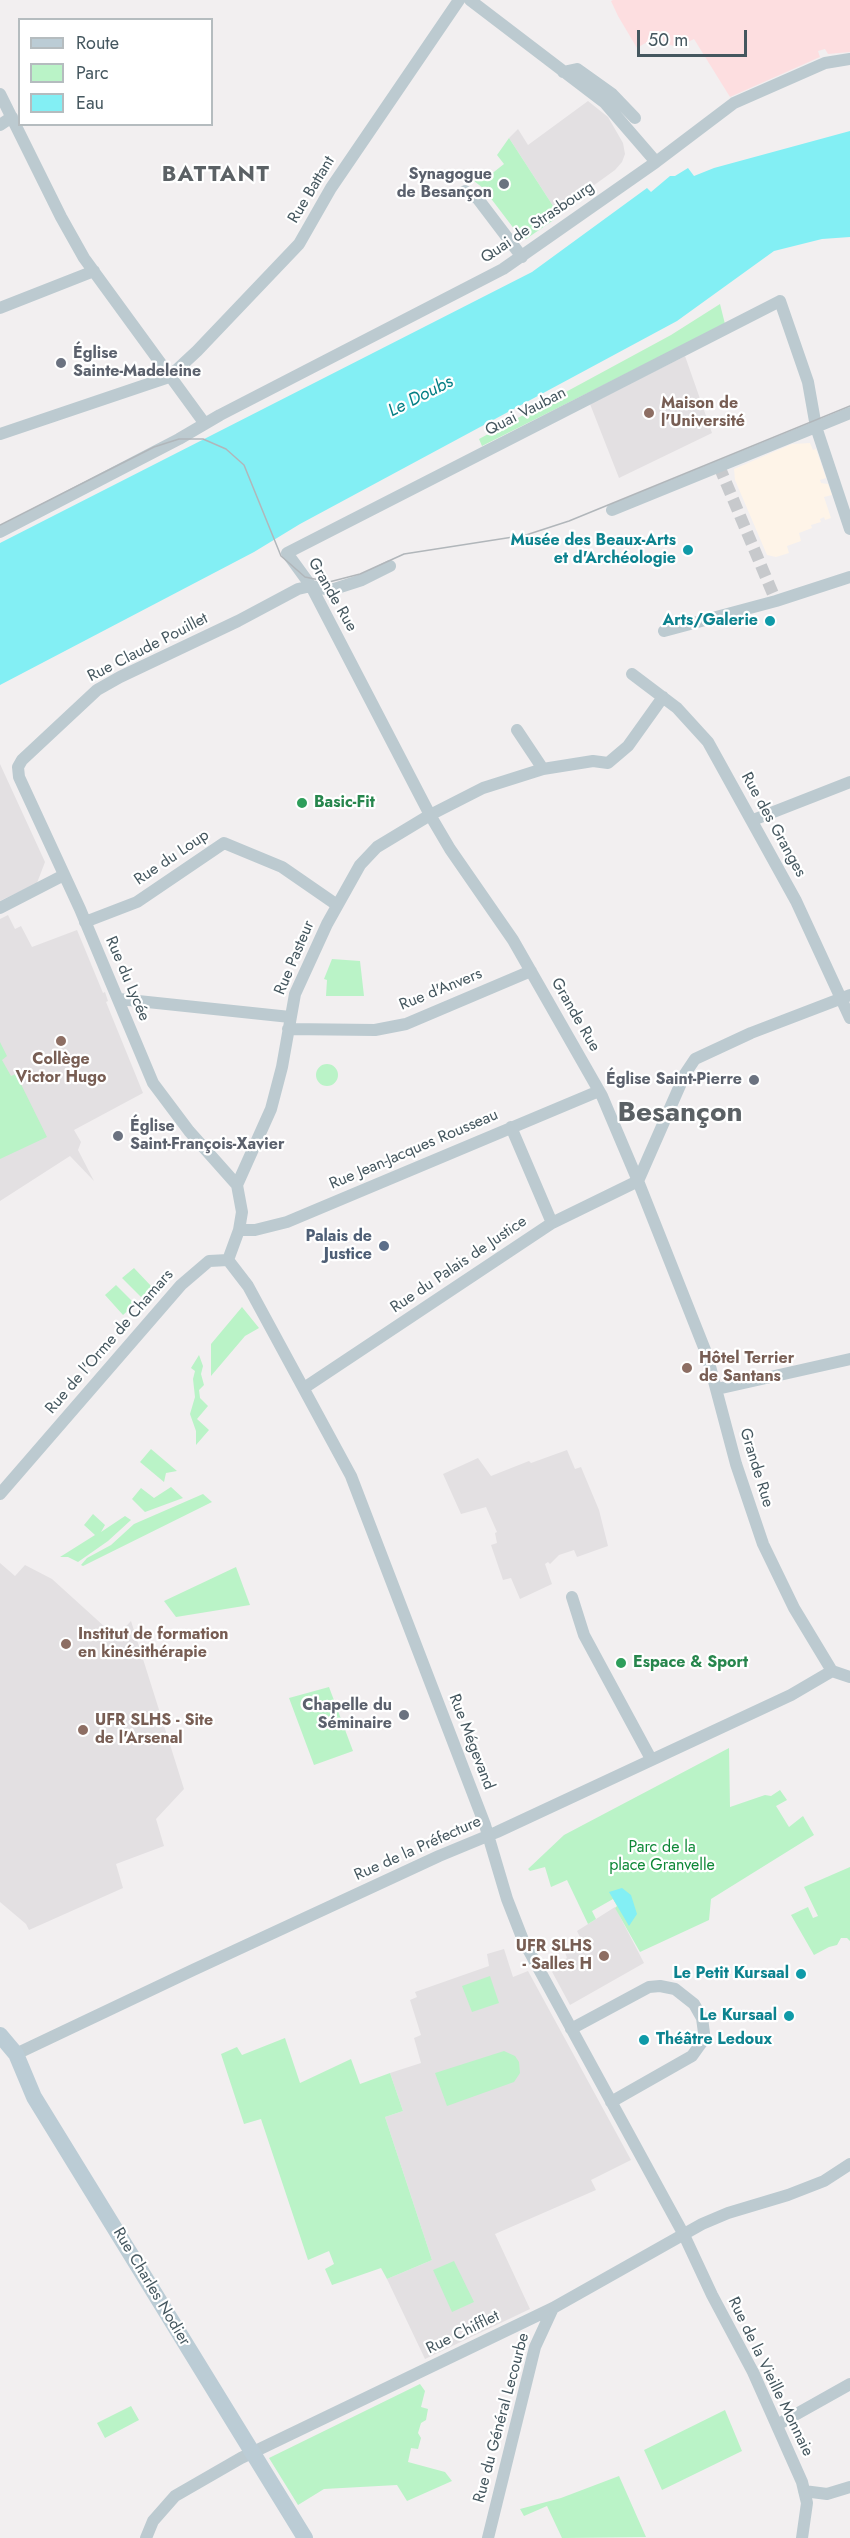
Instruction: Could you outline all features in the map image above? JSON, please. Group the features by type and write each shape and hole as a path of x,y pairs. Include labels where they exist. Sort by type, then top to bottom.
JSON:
{"main road":[{"name":"Rue Charles Nodier","path":"0,2035 16,2054 34,2097 305,2538"}],"street":[{"name":"Rue Battant","path":"169,377 203,345 298,244 331,188 459,0"},
{"path":"470,0 605,103 656,162"},
{"name":"Quai de Strasbourg","path":"0,532 522,256 656,162 734,103 825,63 850,59"},
{"path":"563,72 577,69 612,94 635,118"},
{"path":"0,94 61,217 94,271 205,424"},
{"path":"0,125 12,117"},
{"path":"465,191 478,199 522,256"},
{"path":"0,308 94,271"},
{"name":"Quai Vauban","path":"287,553 780,301 808,382 816,427"},
{"path":"0,434 169,377"},
{"path":"612,510 850,413"},
{"path":"816,427 850,529"},
{"name":"Grande Rue","path":"287,553 311,586 430,815 450,849 513,940 599,1091 638,1180 706,1355 736,1464 763,1544 794,1608 831,1671"},
{"path":"311,586 331,590 362,580 390,566"},
{"path":"664,631 776,601 850,577"},
{"name":"Rue Claude Pouillet","path":"18,767 22,760 97,690 298,589 311,586"},
{"name":"Rue des Granges","path":"632,674 677,708 708,742 796,901 845,997 850,1018"},
{"name":"Rue Pasteur","path":"237,1185 271,1109 282,1067 295,994 337,905 359,867 377,847 430,815 483,788 543,769 593,761 608,763 628,746 663,697"},
{"path":"518,730 543,769"},
{"name":"Rue du Lycée","path":"18,767 19,777 119,999 153,1083 189,1131 237,1185"},
{"path":"753,820 850,782"},
{"name":"Rue du Loup","path":"85,922 137,902 224,843 282,867 337,905"},
{"path":"0,908 64,875"},
{"name":"Rue d'Anvers","path":"119,999 289,1023 375,1030 406,1024 531,971"},
{"path":"638,1180 685,1074 695,1059 751,1033 845,997"},
{"name":"Rue Jean-Jacques Rousseau","path":"239,1230 255,1230 287,1222 599,1091"},
{"path":"511,1127 552,1223"},
{"name":"Rue du Palais de Justice","path":"304,1388 552,1223 638,1180"},
{"path":"228,1260 239,1230 242,1212 237,1185"},
{"name":"Rue Mégevand","path":"228,1260 238,1270 248,1286 351,1476 488,1835 507,1899 523,1940 684,2235"},
{"name":"Rue de l'Orme de Chamars","path":"0,1494 181,1285 209,1261 228,1260"},
{"path":"717,1389 850,1359"},
{"path":"573,1597 584,1635 651,1759"},
{"path":"831,1671 850,1677"},
{"name":"Rue de la Préfecture","path":"16,2054 193,1970 791,1695 831,1671"},
{"path":"571,2029 649,1987 660,1986 675,1989 694,2004 702,2018 704,2033 702,2042 692,2056 611,2102"},
{"name":"Rue Chifflet","path":"146,2538 153,2521 175,2496 253,2454 553,2308 728,2213 788,2195 824,2181 850,2164"},
{"name":"Rue de la Vieille Monnaie","path":"684,2235 712,2295 753,2372 804,2491 807,2503 802,2538"},
{"name":"Rue du Général Lecourbe","path":"488,2538 535,2347 553,2308"},
{"path":"517,2325 529,2330 535,2347"},
{"path":"777,2425 850,2384"},
{"path":"804,2491 827,2494 850,2487"}],"shaded area":[{"path":"850,0 850,52 828,54 825,49 818,51 820,57 730,97 694,39 678,47 666,44 659,35 637,48 618,16 611,1"},
{"path":"588,101 608,117 623,143 625,154 615,170 557,212 509,138 518,129 528,145"},
{"name":"Maison de l'Université","path":"685,356 712,433 619,478 590,404"},
{"path":"810,443 813,450 816,449 826,478 820,480 821,483 828,484 832,495 824,497 831,518 825,520 824,517 820,519 821,522 811,525 812,528 799,533 801,541 787,546 789,553 776,557 767,555 735,480 734,469 792,444"},
{"path":"0,764 45,862 37,883 0,901"},
{"name":"Collège Victor Hugo","path":"8,915 15,929 21,926 32,947 77,930 103,993 105,992 108,1001 106,1002 143,1093 74,1130 81,1142 78,1150 94,1181 70,1156 0,1201 0,919"},
{"path":"567,1450 575,1469 581,1467 599,1510 608,1546 577,1557 574,1550 559,1555 550,1564 548,1562 545,1564 552,1584 520,1599 511,1578 503,1580 491,1545 497,1543 495,1533 497,1532 486,1507 461,1514 443,1474 478,1458 491,1476 529,1461 531,1463"},
{"name":"UFR SLHS - Site de l'Arsenal","path":"0,1563 15,1576 25,1565 52,1579 116,1637 131,1621 184,1789 156,1819 164,1846 116,1864 123,1888 29,1930 26,1924 0,1902"},
{"name":"UFR SLHS - Salles H","path":"615,1907 644,1963 570,2005 550,1968 567,1958 565,1952 583,1943 577,1931"},
{"path":"504,1949 513,1977 528,1971 631,2160 591,2180 596,2190 495,2234 530,2309 425,2359 387,2279 432,2260 385,2117 403,2111 390,2073 421,2063 414,2038 421,2035 410,2000 417,1997 415,1992 489,1966 487,1954"}],"green space":[{"name":"Synagogue de Besançon","path":"509,138 557,212 555,219 526,239 521,238 483,188 474,181 485,170 490,175 504,164 497,155"},
{"path":"720,304 725,324 482,446 479,439 671,335"},
{"path":"332,959 360,961 364,996 326,996 327,980 324,979"},
{"path":"0,1042 7,1056 2,1060 11,1076 16,1074 47,1137 0,1159"},
{"path":"327,1064 335,1067 338,1075 335,1083 327,1086 319,1083 316,1075 319,1067"},
{"path":"134,1268 152,1287 141,1297 122,1278"},
{"path":"116,1285 135,1304 123,1315 105,1295"},
{"path":"242,1307 259,1328 245,1336 211,1376 211,1344"},
{"path":"199,1355 203,1366 201,1374 204,1385 199,1390 200,1398 208,1406 197,1419 209,1430 196,1445 196,1431 190,1414 195,1397 193,1379 195,1371 191,1368"},
{"path":"151,1449 177,1471 166,1473 164,1482 140,1462"},
{"path":"171,1487 183,1498 145,1512 132,1499 141,1488 154,1498"},
{"path":"203,1494 212,1502 81,1565 87,1558 111,1545 134,1524"},
{"path":"93,1514 105,1525 101,1532 125,1516 131,1520 108,1541 78,1562 68,1557 60,1557 95,1535 84,1525"},
{"path":"236,1567 250,1605 176,1617 164,1601"},
{"path":"329,1687 353,1751 314,1765 289,1698"},
{"name":"Parc de la place Granvelle","path":"729,1748 730,1807 765,1795 771,1796 780,1790 787,1800 776,1806 789,1827 803,1816 814,1835 711,1899 709,1920 640,1952 615,1908 617,1906 613,1899 592,1911 596,1919 588,1924 567,1880 551,1887 545,1867 530,1871 528,1869 564,1835"},
{"path":"850,1867 850,1941 847,1938 841,1938 837,1945 814,1955 791,1915 808,1907 813,1918 818,1916 804,1887"},
{"path":"490,1976 499,2003 472,2012 462,1986"},
{"path":"285,2038 300,2083 351,2059 360,2084 390,2073 403,2111 385,2117 432,2260 387,2279 381,2268 332,2285 325,2269 334,2264 329,2251 308,2260 261,2119 244,2124 221,2054 237,2047 242,2055"},
{"path":"504,2051 515,2056 519,2062 520,2073 514,2082 447,2106 435,2073"},
{"path":"454,2261 474,2302 452,2312 433,2270"},
{"path":"420,2384 425,2391 421,2407 428,2409 426,2420 421,2423 418,2433 421,2438 418,2449 411,2448 408,2462 445,2472 452,2481 407,2501 397,2485 324,2489 298,2505 269,2458"},
{"path":"131,2406 139,2420 105,2438 97,2423"},
{"path":"725,2410 742,2451 662,2490 644,2450"},
{"path":"619,2476 646,2537 562,2538 547,2506 524,2516 520,2509 561,2498"}],"water":[{"name":"Le Doubs","path":"850,131 850,237 822,239 774,251 677,321 300,524 254,552 0,685 0,543 532,272 647,188 651,192 670,176 675,176 688,168 694,176 714,168"},
{"path":"622,1888 631,1895 637,1914 629,1926 609,1892"}],"tunnel":[{"path":"719,466 776,601"}],"tram line":[{"path":"0,525 154,447 179,439 203,439 226,449 244,465 281,556 305,577 329,582 360,574 404,554 526,535 569,521 850,406"}],"place":[{"name":"Synagogue de Besançon","path":"504,184"},
{"name":"Église Sainte-Madeleine","path":"61,363"},
{"name":"Maison de l'Université","path":"649,413"},
{"name":"Musée des Beaux-Arts et d'Archéologie","path":"688,550"},
{"name":"Arts/Galerie","path":"770,621"},
{"name":"Basic-Fit","path":"302,803"},
{"name":"Collège Victor Hugo","path":"61,1041"},
{"name":"Église Saint-Pierre","path":"754,1080"},
{"name":"Église Saint-François-Xavier","path":"118,1136"},
{"name":"Palais de Justice","path":"384,1246"},
{"name":"Hôtel Terrier de Santans","path":"687,1368"},
{"name":"Institut de formation en kinésithérapie","path":"66,1644"},
{"name":"Espace & Sport","path":"621,1663"},
{"name":"Chapelle du Séminaire","path":"404,1715"},
{"name":"UFR SLHS - Site de l'Arsenal","path":"83,1730"},
{"name":"UFR SLHS - Salles H","path":"604,1956"},
{"name":"Le Petit Kursaal","path":"801,1974"},
{"name":"Le Kursaal","path":"789,2016"},
{"name":"Théâtre Ledoux","path":"644,2040"}],"district":[{"name":"BATTANT","path":"216,176"},
{"name":"Besançon","path":"680,1114"}]}
